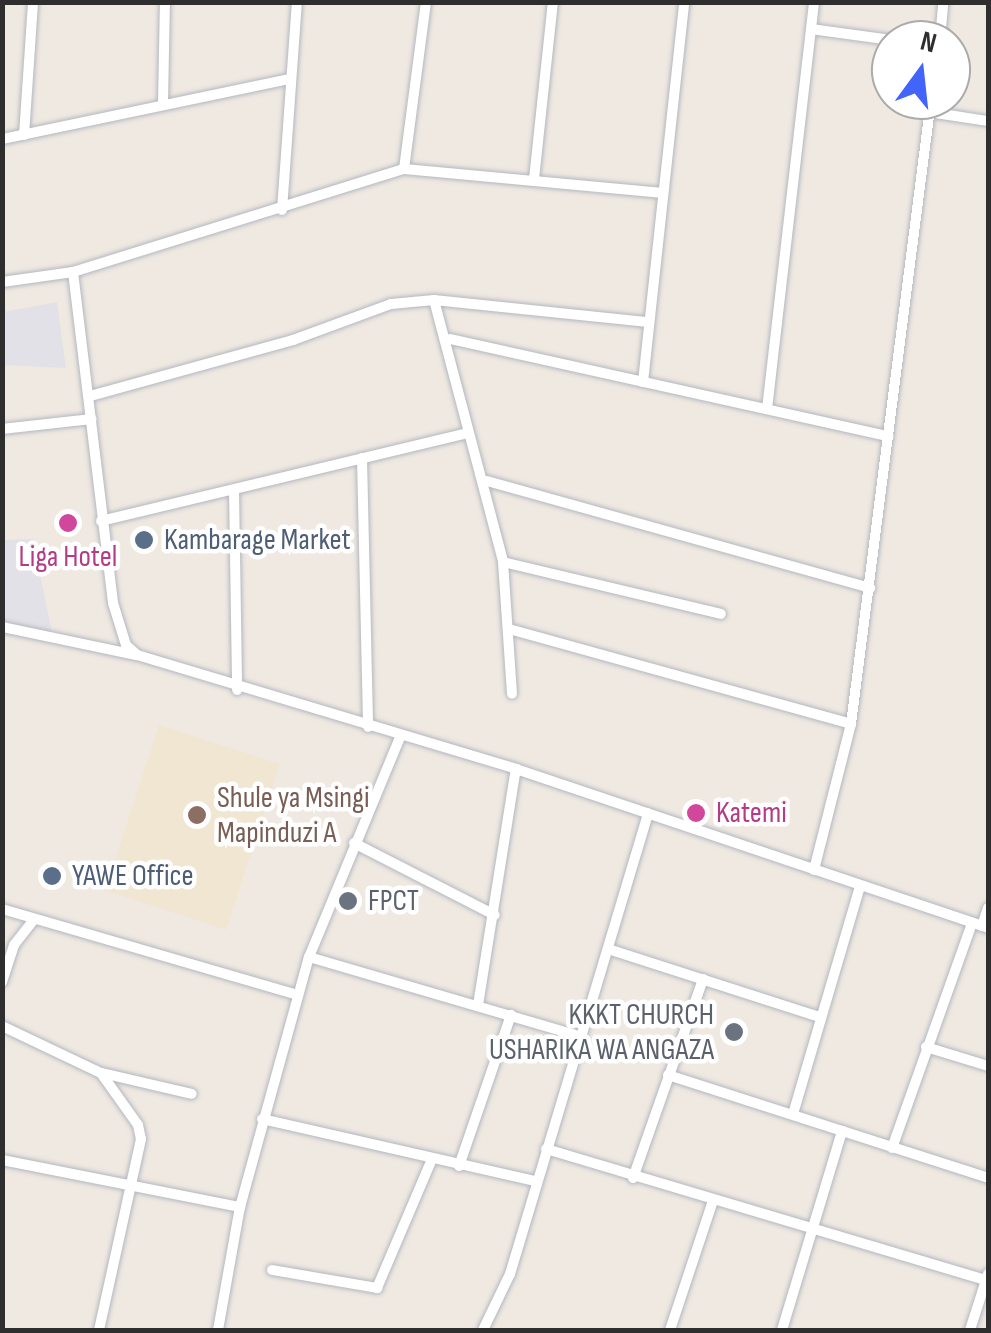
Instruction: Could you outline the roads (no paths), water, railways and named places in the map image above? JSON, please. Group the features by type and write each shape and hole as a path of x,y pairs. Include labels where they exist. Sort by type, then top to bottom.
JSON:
{"street":[{"path":"24,135 33,2"},
{"path":"162,103 165,2"},
{"path":"282,210 297,2"},
{"path":"404,169 426,2"},
{"path":"534,180 554,2"},
{"path":"642,382 684,2"},
{"path":"767,408 814,2"},
{"path":"811,30 871,38"},
{"path":"2,139 290,79"},
{"path":"814,870 851,724 928,120"},
{"path":"2,282 73,272 404,169 661,193"},
{"path":"73,272 118,628 137,655"},
{"path":"90,396 294,340 391,304 434,300 646,322"},
{"path":"434,300 450,340 467,433 487,481 503,562 512,694"},
{"path":"450,340 888,436"},
{"path":"2,429 91,419"},
{"path":"102,521 467,433"},
{"path":"362,458 368,727"},
{"path":"487,481 870,588"},
{"path":"234,490 237,690"},
{"path":"503,562 721,614"},
{"path":"2,626 137,655 237,690 516,769 981,926"},
{"path":"509,629 851,724"},
{"path":"218,1330 240,1207 309,957 401,735"},
{"path":"478,1006 496,914 516,769"},
{"path":"484,1330 510,1274 648,813"},
{"path":"354,843 496,914"},
{"path":"793,1114 860,886"},
{"path":"892,1148 926,1047 988,908"},
{"path":"2,909 298,995"},
{"path":"2,982 14,945 34,918"},
{"path":"608,948 820,1017"},
{"path":"309,957 582,1037"},
{"path":"634,1178 703,979"},
{"path":"459,1166 511,1016"},
{"path":"2,1026 101,1073 192,1094"},
{"path":"926,1047 988,1066"},
{"path":"99,1330 142,1140 138,1124 101,1073"},
{"path":"668,1075 988,1178"},
{"path":"262,1119 536,1181"},
{"path":"782,1330 842,1131"},
{"path":"546,1149 712,1201 988,1278 970,1330"},
{"path":"272,1270 377,1288 432,1159"},
{"path":"2,1160 240,1207"},
{"path":"670,1330 712,1201"}],"place":[{"name":"Liga Hotel","path":"68,523"},
{"name":"Kambarage Market","path":"144,540"},
{"name":"Katemi","path":"696,813"},
{"name":"Shule ya Msingi Mapinduzi A","path":"197,815"},
{"name":"YAWE Office","path":"52,876"},
{"name":"FPCT","path":"348,901"},
{"name":"KKKT CHURCH USHARIKA WA ANGAZA","path":"734,1032"}]}
